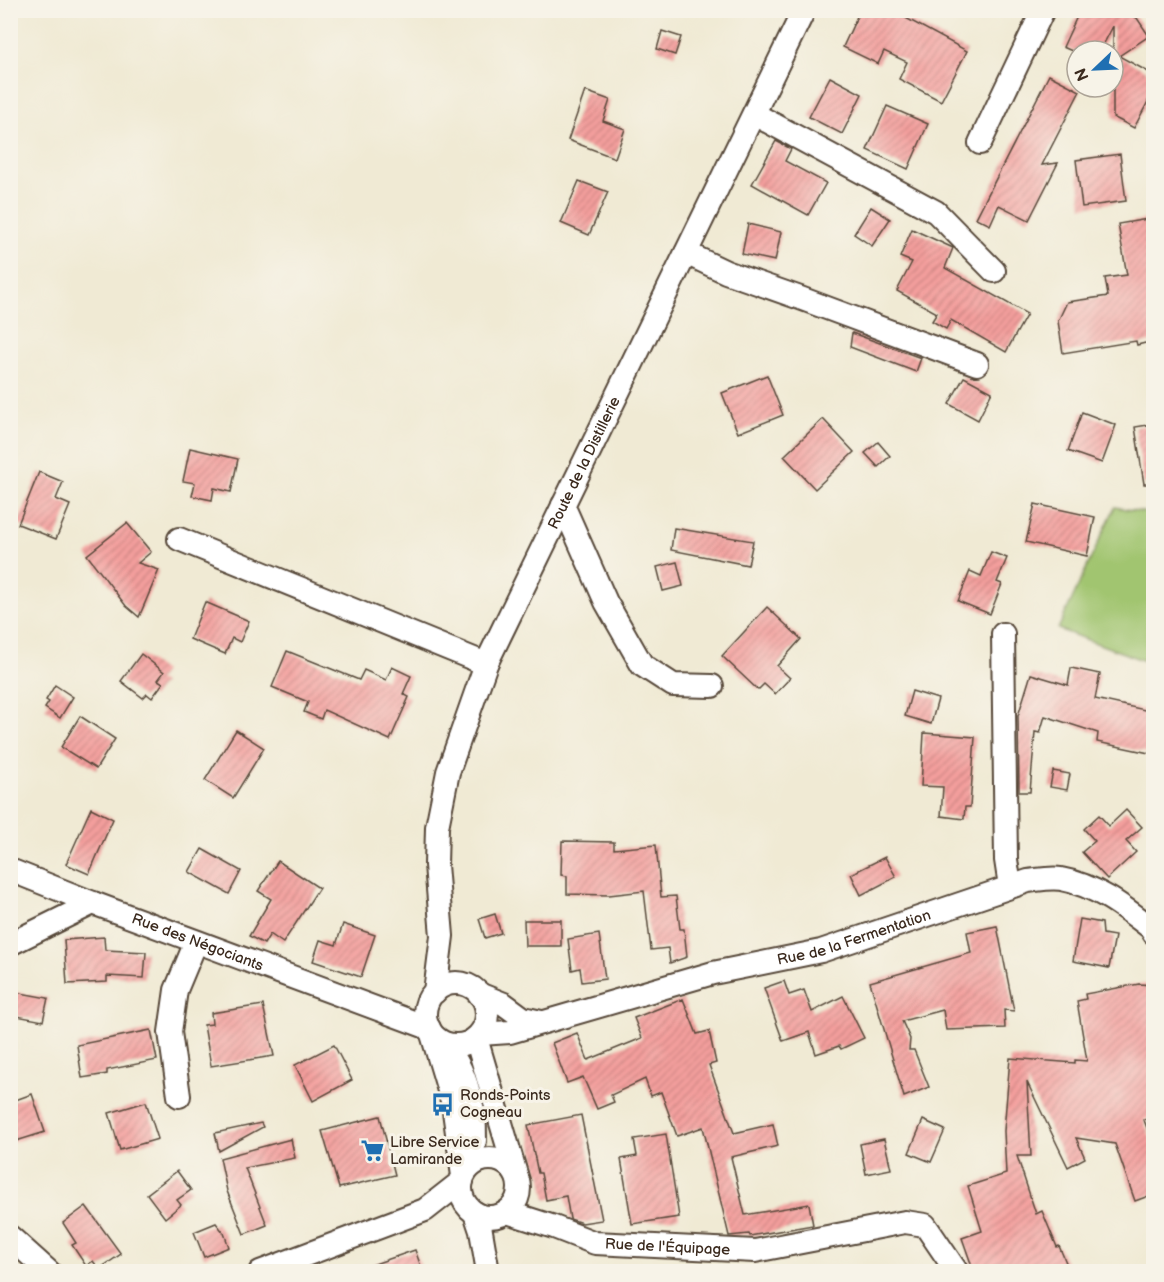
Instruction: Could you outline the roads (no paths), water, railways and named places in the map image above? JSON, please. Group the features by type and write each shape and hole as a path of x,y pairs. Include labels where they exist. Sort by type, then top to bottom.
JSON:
{"street":[{"name":"Route de la Distillerie","path":"433,994 442,936 436,865 437,827 448,771 486,664 804,10"},
{"path":"980,143 1043,10"},
{"path":"754,114 936,212 993,271"},
{"path":"686,253 726,272 800,297 977,364"},
{"path":"563,505 606,602 642,665 673,685 712,686"},
{"path":"180,539 486,664"},
{"path":"1004,634 1006,860 1010,886"},
{"name":"Rue des Négociants","path":"10,870 432,1033"},
{"name":"Rue de la Fermentation","path":"475,1038 510,1032 713,973 821,951 1028,881 1059,879 1092,889 1123,905 1154,933"},
{"path":"10,944 93,903"},
{"name":"Route de la Distillerie","path":"442,936 452,961 476,991"},
{"path":"179,1096 170,1032 176,990 196,942"},
{"path":"385,1013 433,994 443,986 453,983 463,984 504,1004 523,1018 541,1022"},
{"path":"476,991 485,1003 487,1014 485,1025 466,1055 465,1078 474,1121 475,1143 465,1175 462,1196 481,1231 488,1272"},
{"path":"433,994 425,1012 453,1104 465,1175"},
{"path":"432,1033 453,1045 475,1038"},
{"path":"432,1033 446,1045 465,1078"},
{"path":"475,1038 509,1168"},
{"path":"474,1121 519,1182 494,1236 488,1272"},
{"path":"260,1272 425,1210 484,1159 509,1168"},
{"path":"425,1210 472,1211 483,1217 508,1209"},
{"name":"Rue de l'Équipage","path":"508,1209 595,1243 755,1251 905,1222 925,1225 957,1272"},
{"path":"10,1237 49,1272"}],"place":[{"name":"Ronds-Points Cogneau","path":"442,1104"},
{"name":"Libre Service Lamirande","path":"372,1151"}]}
